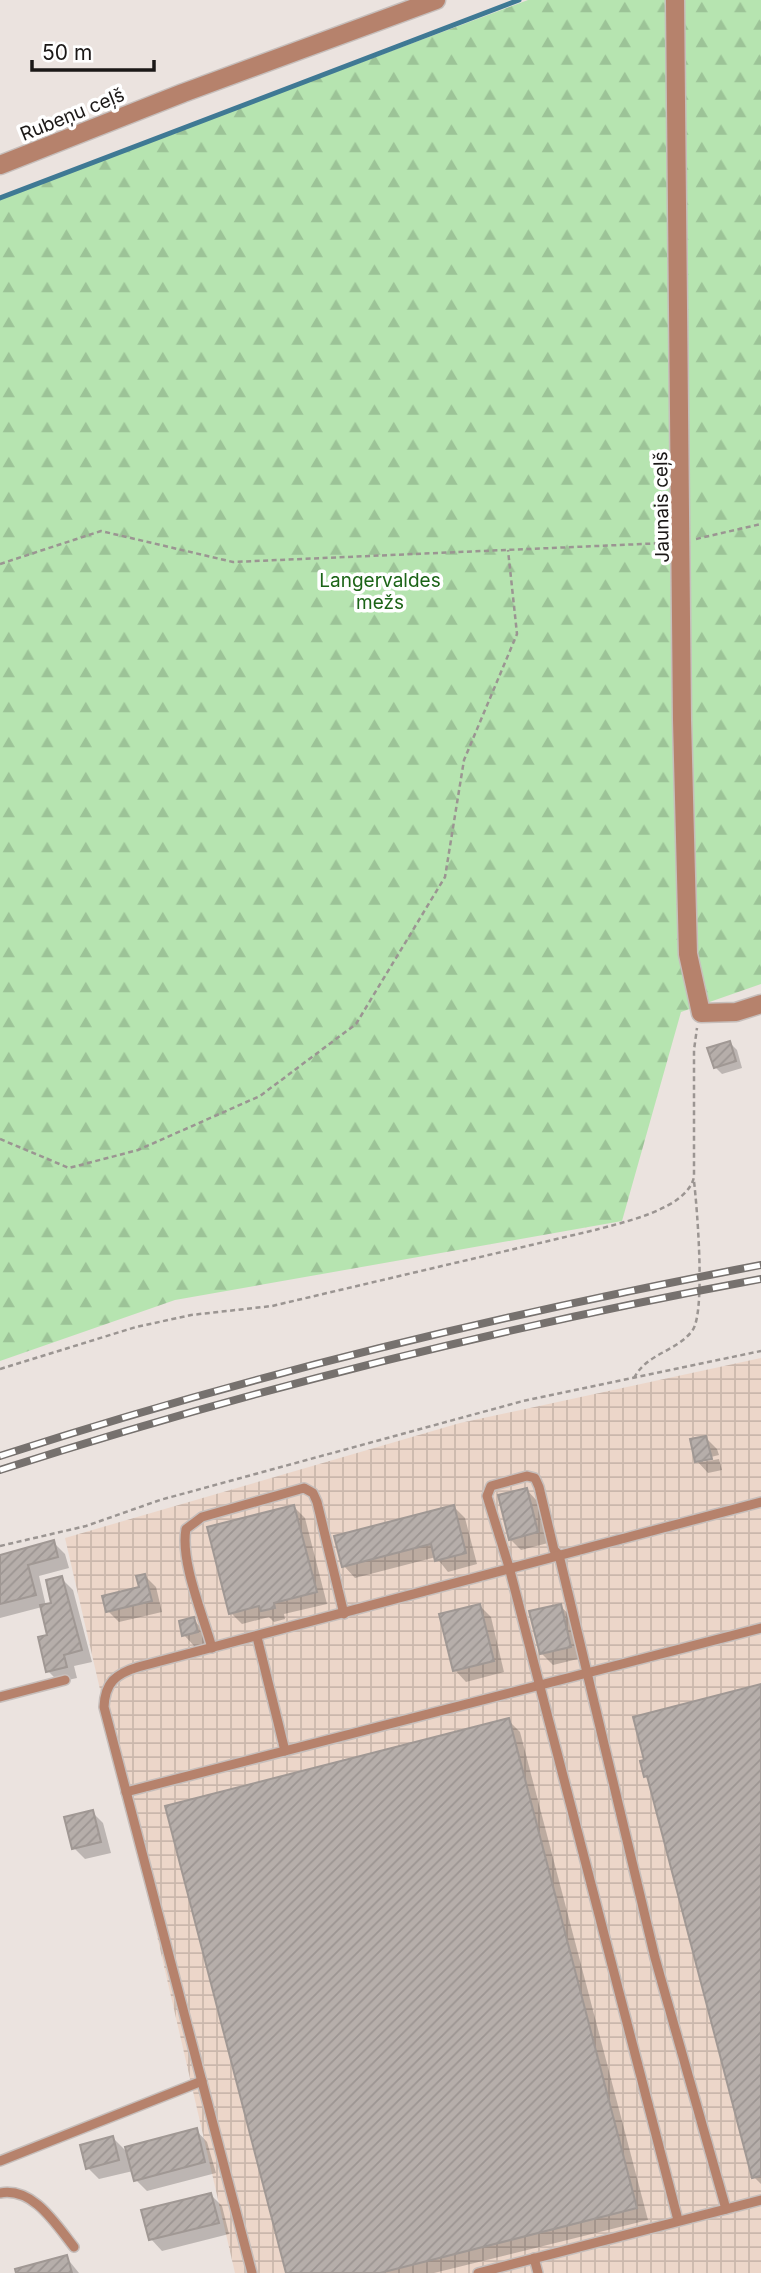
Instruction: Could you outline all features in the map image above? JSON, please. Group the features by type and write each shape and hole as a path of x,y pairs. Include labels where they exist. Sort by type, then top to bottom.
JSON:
{"street":[{"name":"Rubeņu ceļš","path":"0,165 196,88 436,0"},
{"name":"Jaunais ceļš","path":"675,0 682,720 688,954 701,1013"},
{"path":"701,1013 736,1012 761,1004"}],"lane":[{"path":"678,2220 487,1490 491,1486 527,1476 535,1478 554,1549 559,1555 654,1958 726,2209"},
{"path":"212,1648 184,1542 186,1529 202,1517 304,1488 313,1493 317,1502 344,1614"},
{"path":"252,2273 104,1707 104,1693 110,1682 118,1673 344,1614 360,1606 761,1502"},
{"path":"126,1793 761,1628"},
{"path":"257,1637 285,1751"},
{"path":"0,1696 65,1680"},
{"path":"0,2161 202,2081"},
{"path":"0,2193 14,2190 32,2200 74,2246"},
{"path":"478,2273 678,2220 760,2202"},
{"path":"534,2258 538,2273"}],"path":[{"path":"0,564 102,531 233,562 682,543 761,524"},
{"path":"0,1139 69,1168 138,1150 260,1096 356,1024 445,877 464,760 517,634 509,550"},
{"path":"634,1378 650,1358 685,1338 697,1321 699,1277 694,1177 694,1050 701,1013"},
{"path":"0,1368 136,1327 191,1315 272,1306 607,1227 678,1200 689,1191 694,1177"},
{"path":"0,1546 86,1526 160,1500 523,1401 761,1351"}],"shaded area":[{"path":"761,1358 761,2273 235,2273 65,1538 460,1423"}],"green space":[{"name":"Langervaldes mežs","path":"528,0 761,0 761,984 681,1012 622,1221 175,1300 0,1361 0,197"}],"building":[{"path":"730,1041 736,1061 714,1068 707,1048"},
{"path":"706,1436 712,1459 695,1462 690,1439"},
{"path":"527,1488 538,1532 509,1540 498,1495"},
{"path":"294,1505 317,1592 274,1603 275,1608 261,1611 259,1606 229,1614 207,1527"},
{"path":"454,1505 466,1553 435,1561 431,1544 342,1567 334,1536"},
{"path":"54,1540 58,1557 28,1565 36,1595 0,1604 0,1555"},
{"path":"145,1574 152,1601 106,1612 102,1596 139,1587 136,1576"},
{"path":"62,1576 82,1650 64,1655 67,1667 46,1672 38,1637 47,1635 40,1605 51,1603 46,1580"},
{"path":"480,1604 494,1661 453,1671 439,1614"},
{"path":"561,1604 571,1647 540,1654 529,1611"},
{"path":"194,1617 198,1632 182,1636 179,1621"},
{"path":"761,1684 761,2176 752,2178 647,1776 644,1777 640,1761 644,1760 633,1717"},
{"path":"509,1718 637,2208 380,2273 286,2273 165,1806"},
{"path":"93,1810 101,1842 72,1849 64,1817"},
{"path":"197,2128 205,2162 134,2181 125,2147"},
{"path":"113,2136 119,2160 86,2169 80,2145"},
{"path":"211,2193 219,2223 149,2240 141,2210"},
{"path":"67,2255 72,2273 16,2273 15,2269"}],"waterway":[{"path":"0,198 519,0"}],"railway":[{"path":"0,1456 188,1399 378,1348 569,1304 761,1265"},
{"path":"0,1470 188,1413 472,1339 761,1279"}]}
